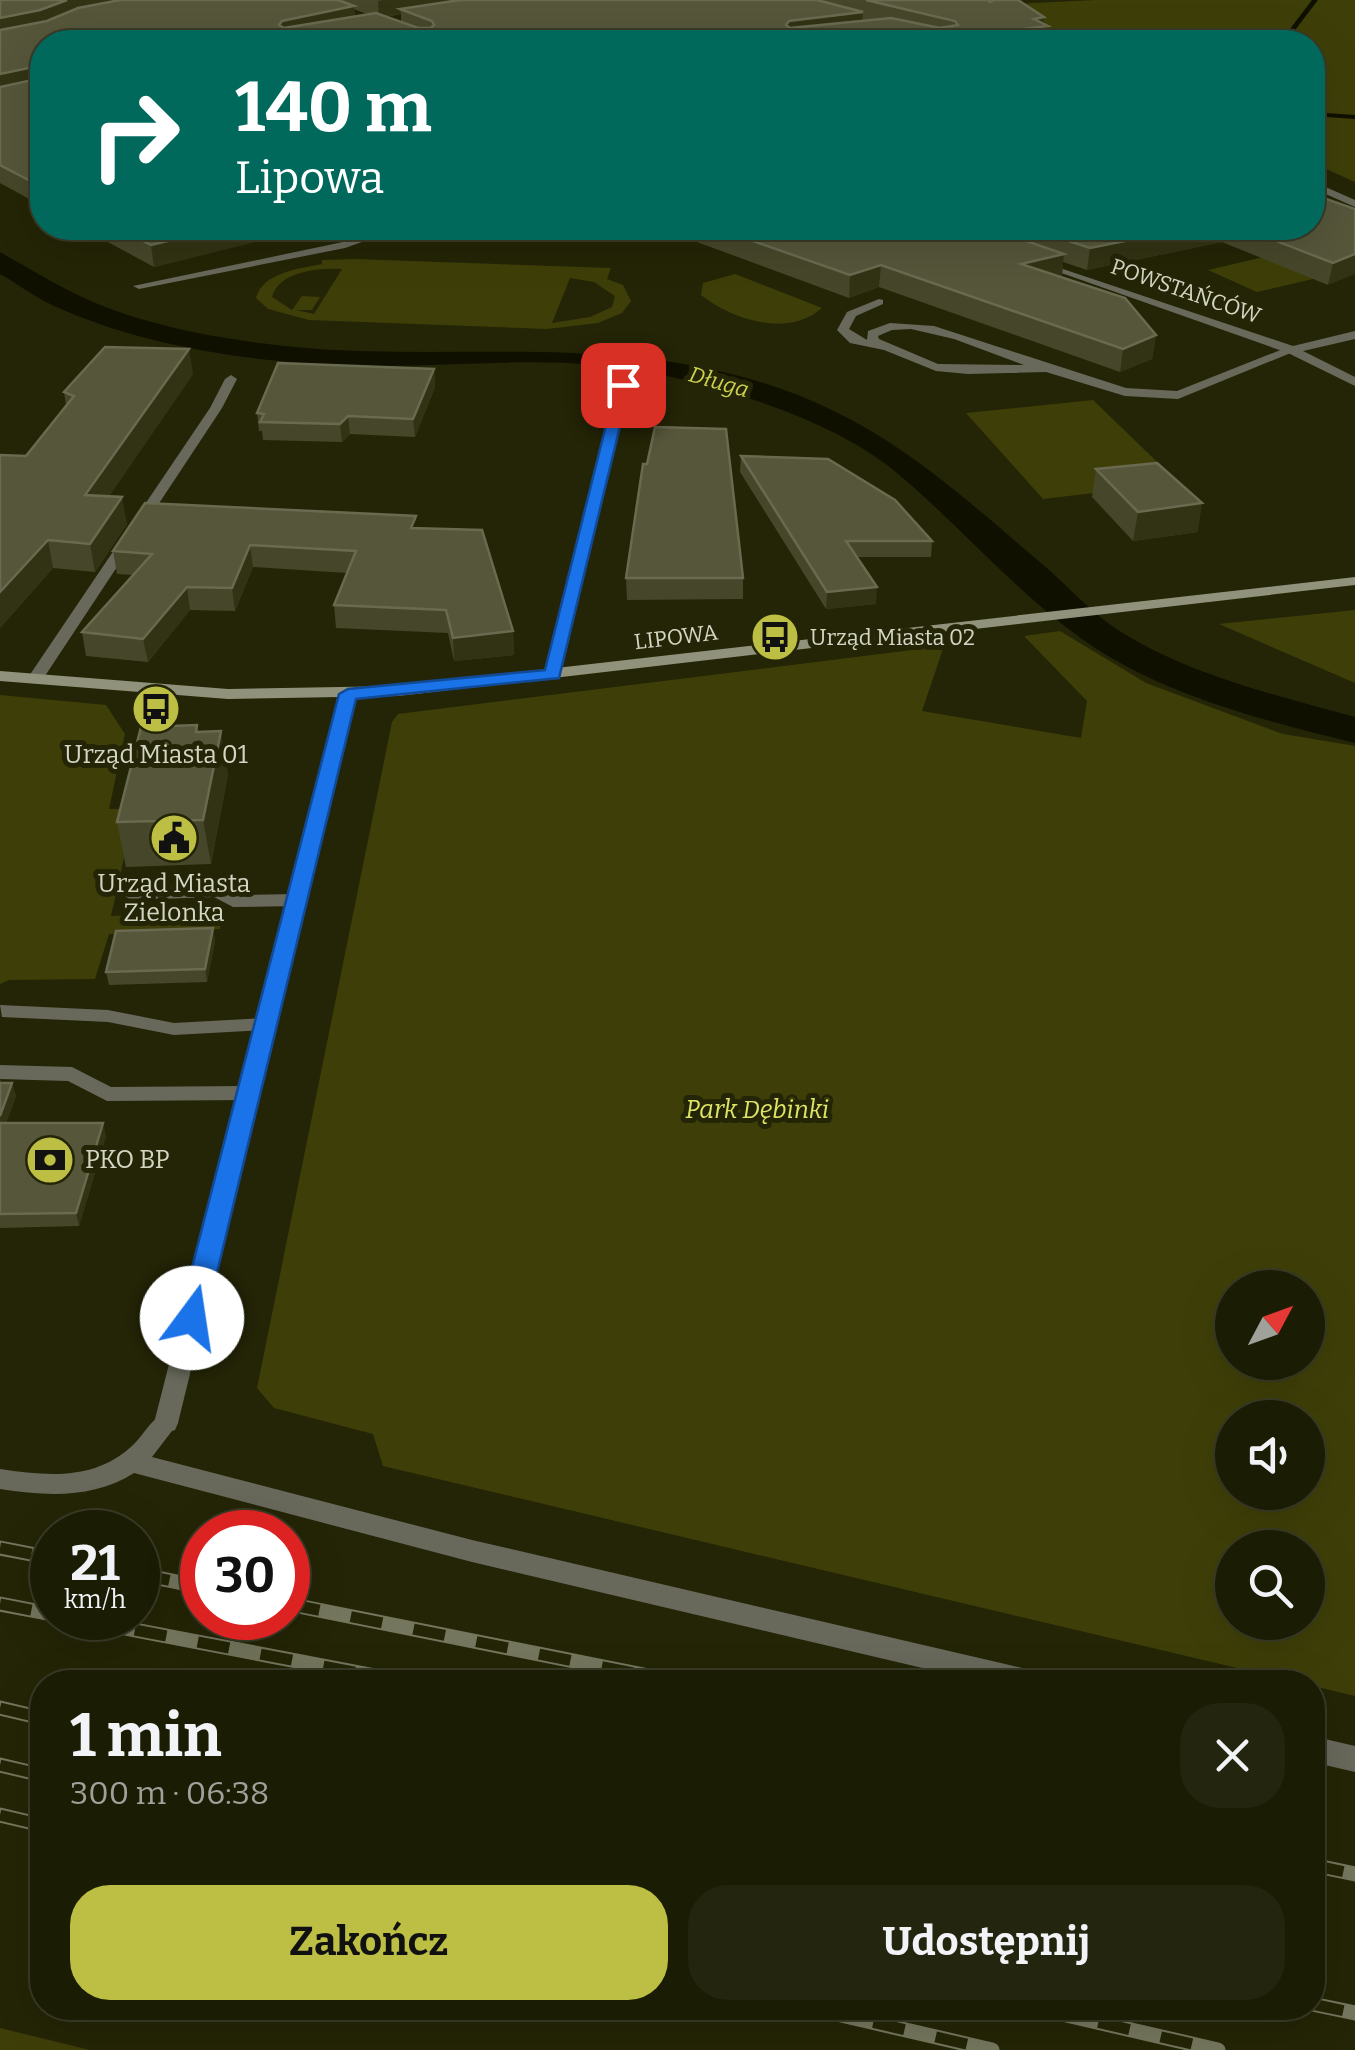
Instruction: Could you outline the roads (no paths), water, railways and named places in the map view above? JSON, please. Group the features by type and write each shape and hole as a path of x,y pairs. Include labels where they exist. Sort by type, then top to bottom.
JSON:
{"street":[{"path":"1325,190 1355,204"},
{"path":"1325,194 1331,193"},
{"path":"139,286 361,240"},
{"name":"POWSTAŃCÓW","path":"1020,255 1292,350 1355,382"},
{"path":"879,302 851,314 843,330 854,340 936,367 1048,368"},
{"path":"883,347 873,341 872,334 880,329 907,324 923,326 1125,392 1178,396 1292,350 1355,335"},
{"path":"36,679 231,380"},
{"path":"553,674 623,385"},
{"name":"LIPOWA","path":"0,676 228,694 348,694 1355,581"},
{"path":"0,1479 42,1487 82,1484 112,1476 152,1444 166,1423 348,694"},
{"path":"131,894 218,890 232,901 296,900"},
{"path":"2,1012 108,1016 174,1030 266,1024"},
{"path":"0,1072 72,1074 107,1094 248,1093"},
{"path":"132,1462 472,1550 980,1670"},
{"path":"1325,1752 1355,1759"}],"water":[{"name":"Długa","path":"0,252 93,302 155,323 224,338 329,350 600,354 696,366 789,392 830,409 904,452 1121,632 1205,672 1355,717 1355,743 1213,703 1113,659 1056,620 891,468 839,435 780,409 688,381 614,367 539,362 328,365 167,343 89,320 38,298 0,274"}],"waterway":[{"path":"1292,30 1315,0"},
{"path":"1325,115 1355,117"}],"railway":[{"path":"0,1548 30,1554"},
{"path":"160,1578 180,1583"},
{"path":"0,1604 30,1610"},
{"path":"310,1608 619,1670"},
{"path":"160,1635 344,1670"},
{"path":"0,1708 30,1715"},
{"path":"0,1765 30,1772"},
{"path":"0,1815 30,1822"},
{"path":"1325,1868 1355,1874"},
{"path":"1325,2007 1355,2013"},
{"path":"863,2020 992,2050"},
{"path":"1088,2020 1218,2050"}],"place":[{"name":"Urząd Miasta 02","path":"775,637"},
{"name":"Urząd Miasta 01","path":"156,709"},
{"name":"Urząd Miasta Zielonka","path":"174,838"},
{"name":"PKO BP","path":"50,1160"}],"park label":[{"name":"Park Dębinki","path":"757,1110"}]}
